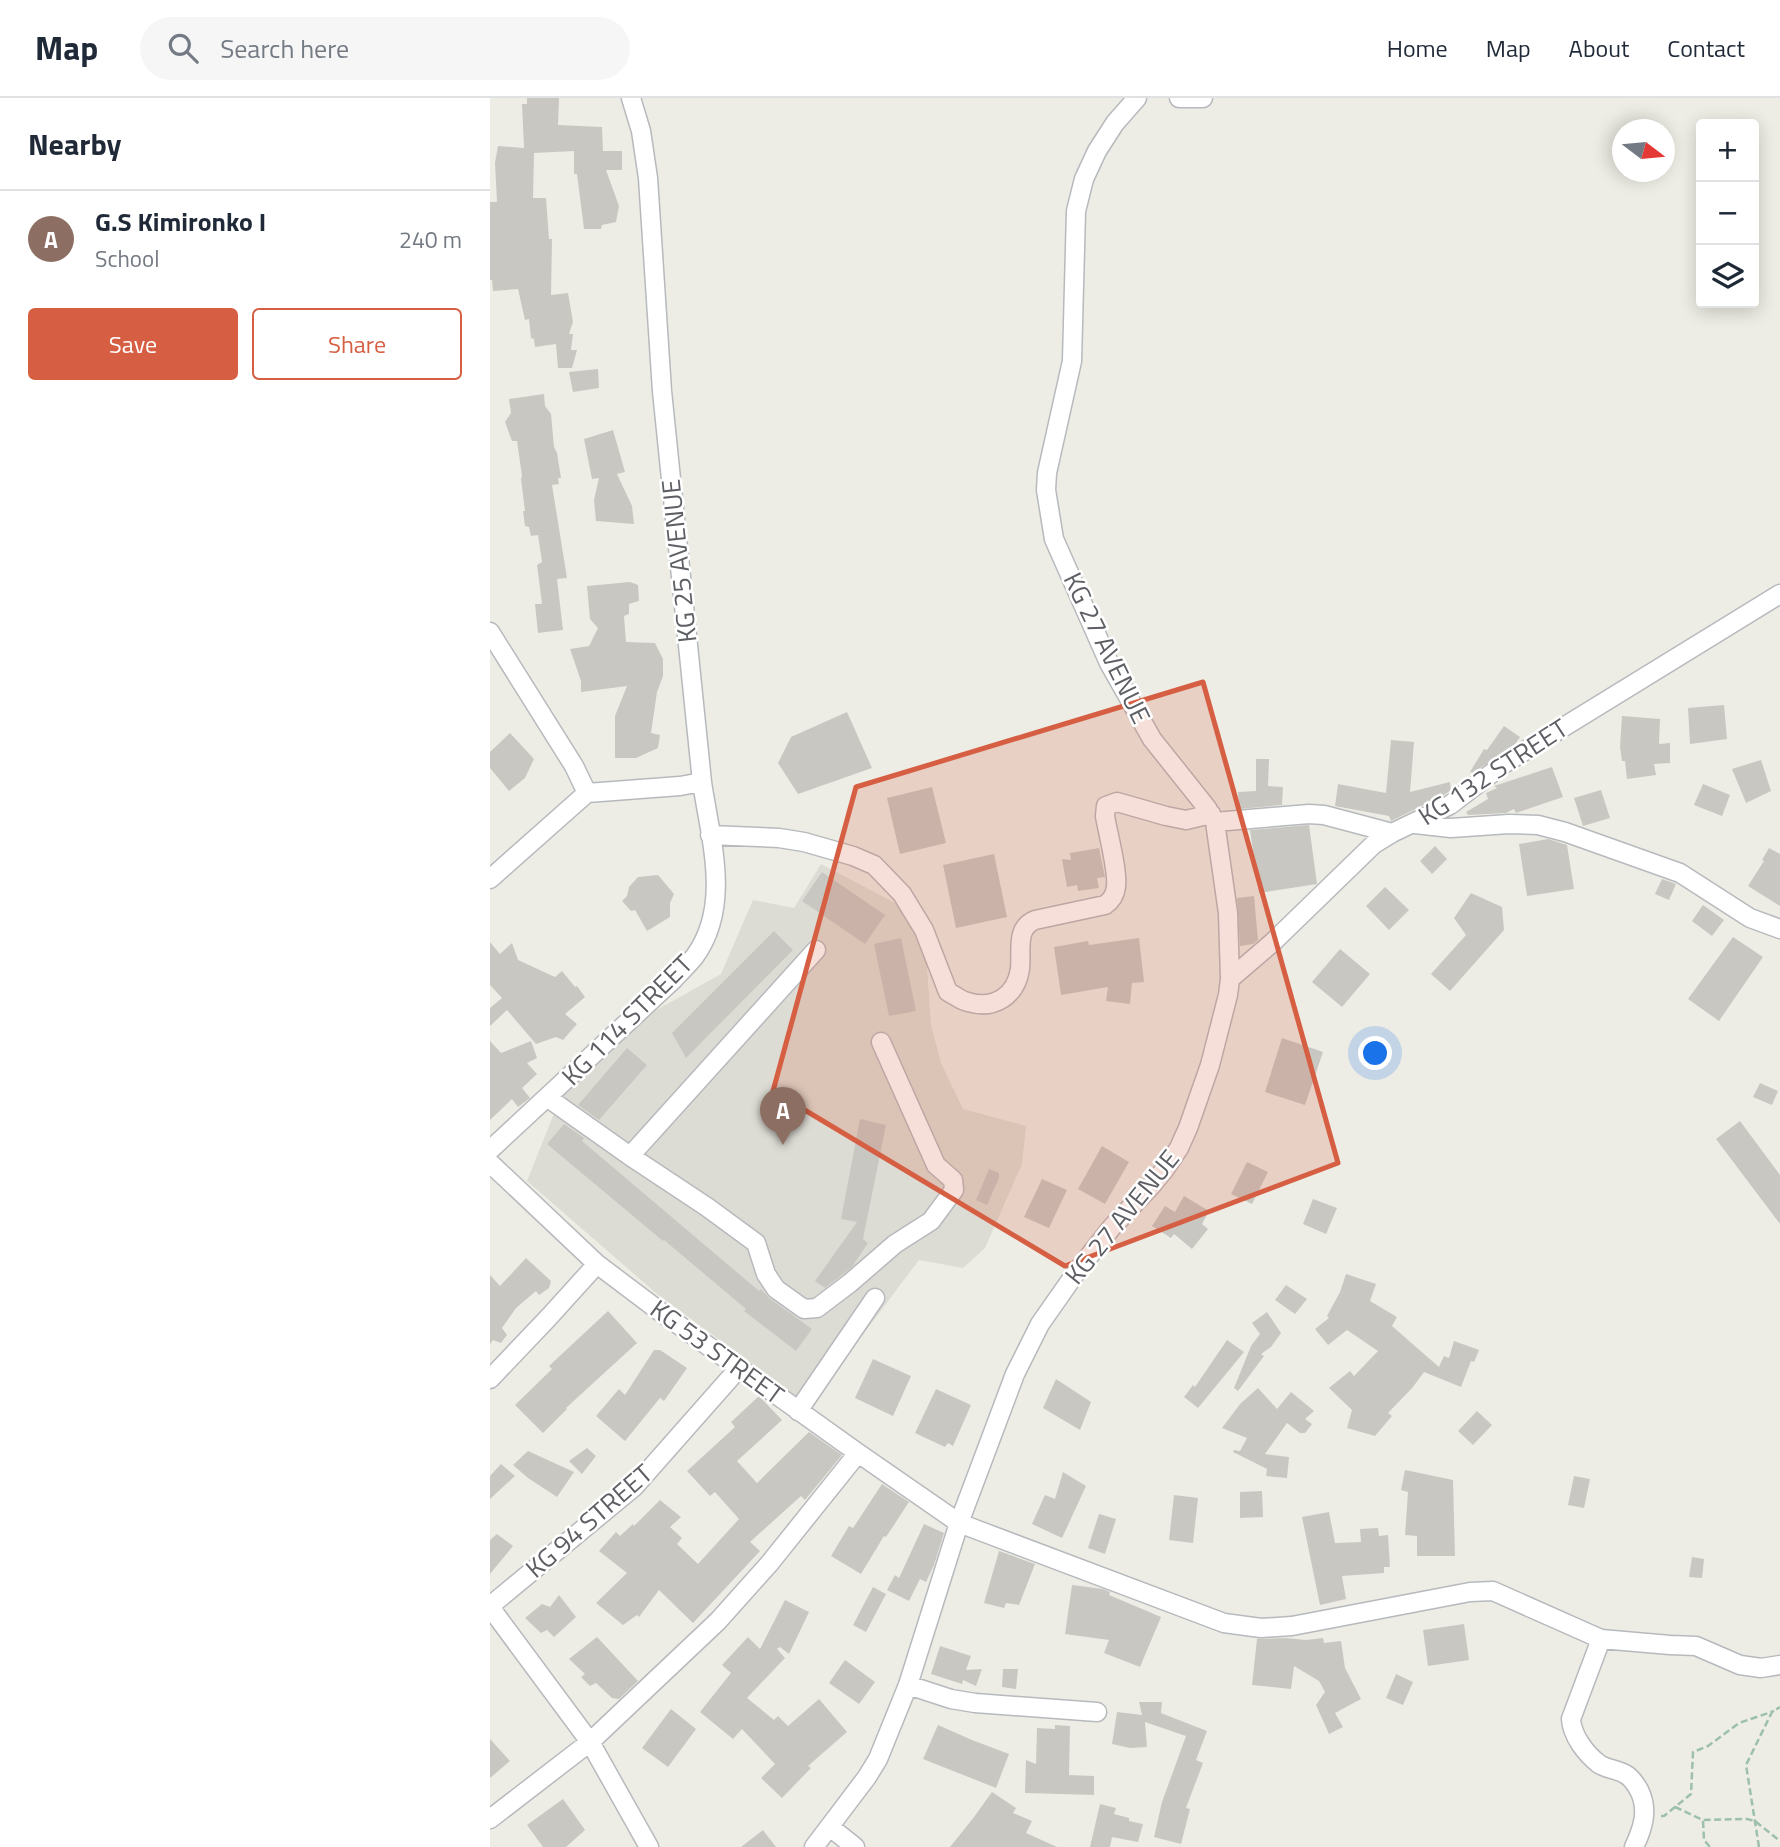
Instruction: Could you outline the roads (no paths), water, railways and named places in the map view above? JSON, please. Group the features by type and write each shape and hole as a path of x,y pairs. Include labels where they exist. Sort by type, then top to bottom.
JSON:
{"street":[{"name":"KG 25 AVENUE","path":"631,98 648,178 662,391 702,782"},
{"name":"KG 27 AVENUE","path":"814,1847 867,1777 877,1759 908,1685 959,1523 1015,1374 1040,1324 1112,1227 1152,1185 1179,1148 1210,1065 1230,979 1228,913 1213,818 1152,739 1110,663 1054,539 1046,490 1047,473 1072,361 1076,211 1084,179 1097,151 1115,123 1137,98"},
{"path":"1179,98 1203,98"},
{"name":"KG 132 STREET","path":"1230,979 1273,942 1368,849 1392,833 1450,805 1505,763 1780,594"},
{"path":"490,632 574,766 587,793"},
{"path":"490,879 587,793 702,782"},
{"name":"KG 114 STREET","path":"490,1150 673,980 695,955 708,930 715,905 716,880 702,782"},
{"path":"710,835 779,838 804,842 874,865 902,894 924,930 948,992 968,1003 990,1004 1002,1001 1012,990 1020,970 1020,942 1027,923 1105,905 1114,896 1116,878 1105,816 1107,806 1117,802 1166,817 1186,820 1309,814 1337,818 1392,833"},
{"path":"1413,824 1451,828 1538,825 1565,832 1680,873 1757,922 1780,929"},
{"path":"630,1156 816,950"},
{"path":"548,1097 756,1243 766,1274 776,1289 804,1308 817,1308 894,1244 931,1221 954,1190 953,1180 936,1165 881,1042"},
{"name":"KG 53 STREET","path":"490,1163 597,1264 798,1411 959,1523 1224,1623 1261,1628 1292,1626 1470,1592 1493,1591 1601,1639 1696,1646 1740,1665 1761,1668 1780,1665"},
{"path":"490,1378 597,1264"},
{"path":"798,1411 875,1298"},
{"name":"KG 94 STREET","path":"490,1607 634,1487 739,1368"},
{"path":"490,1819 590,1742 718,1621 769,1564 858,1453"},
{"path":"490,1607 590,1742 649,1847"},
{"path":"1601,1639 1571,1718 1571,1725 1578,1740 1598,1763 1624,1773 1636,1785 1644,1801 1645,1813 1642,1830 1634,1847"},
{"path":"908,1685 951,1699 975,1703 1097,1712"},
{"path":"830,1827 855,1847"}],"place":[{"name":"G.S Kimironko I","path":"783,1145"}]}
